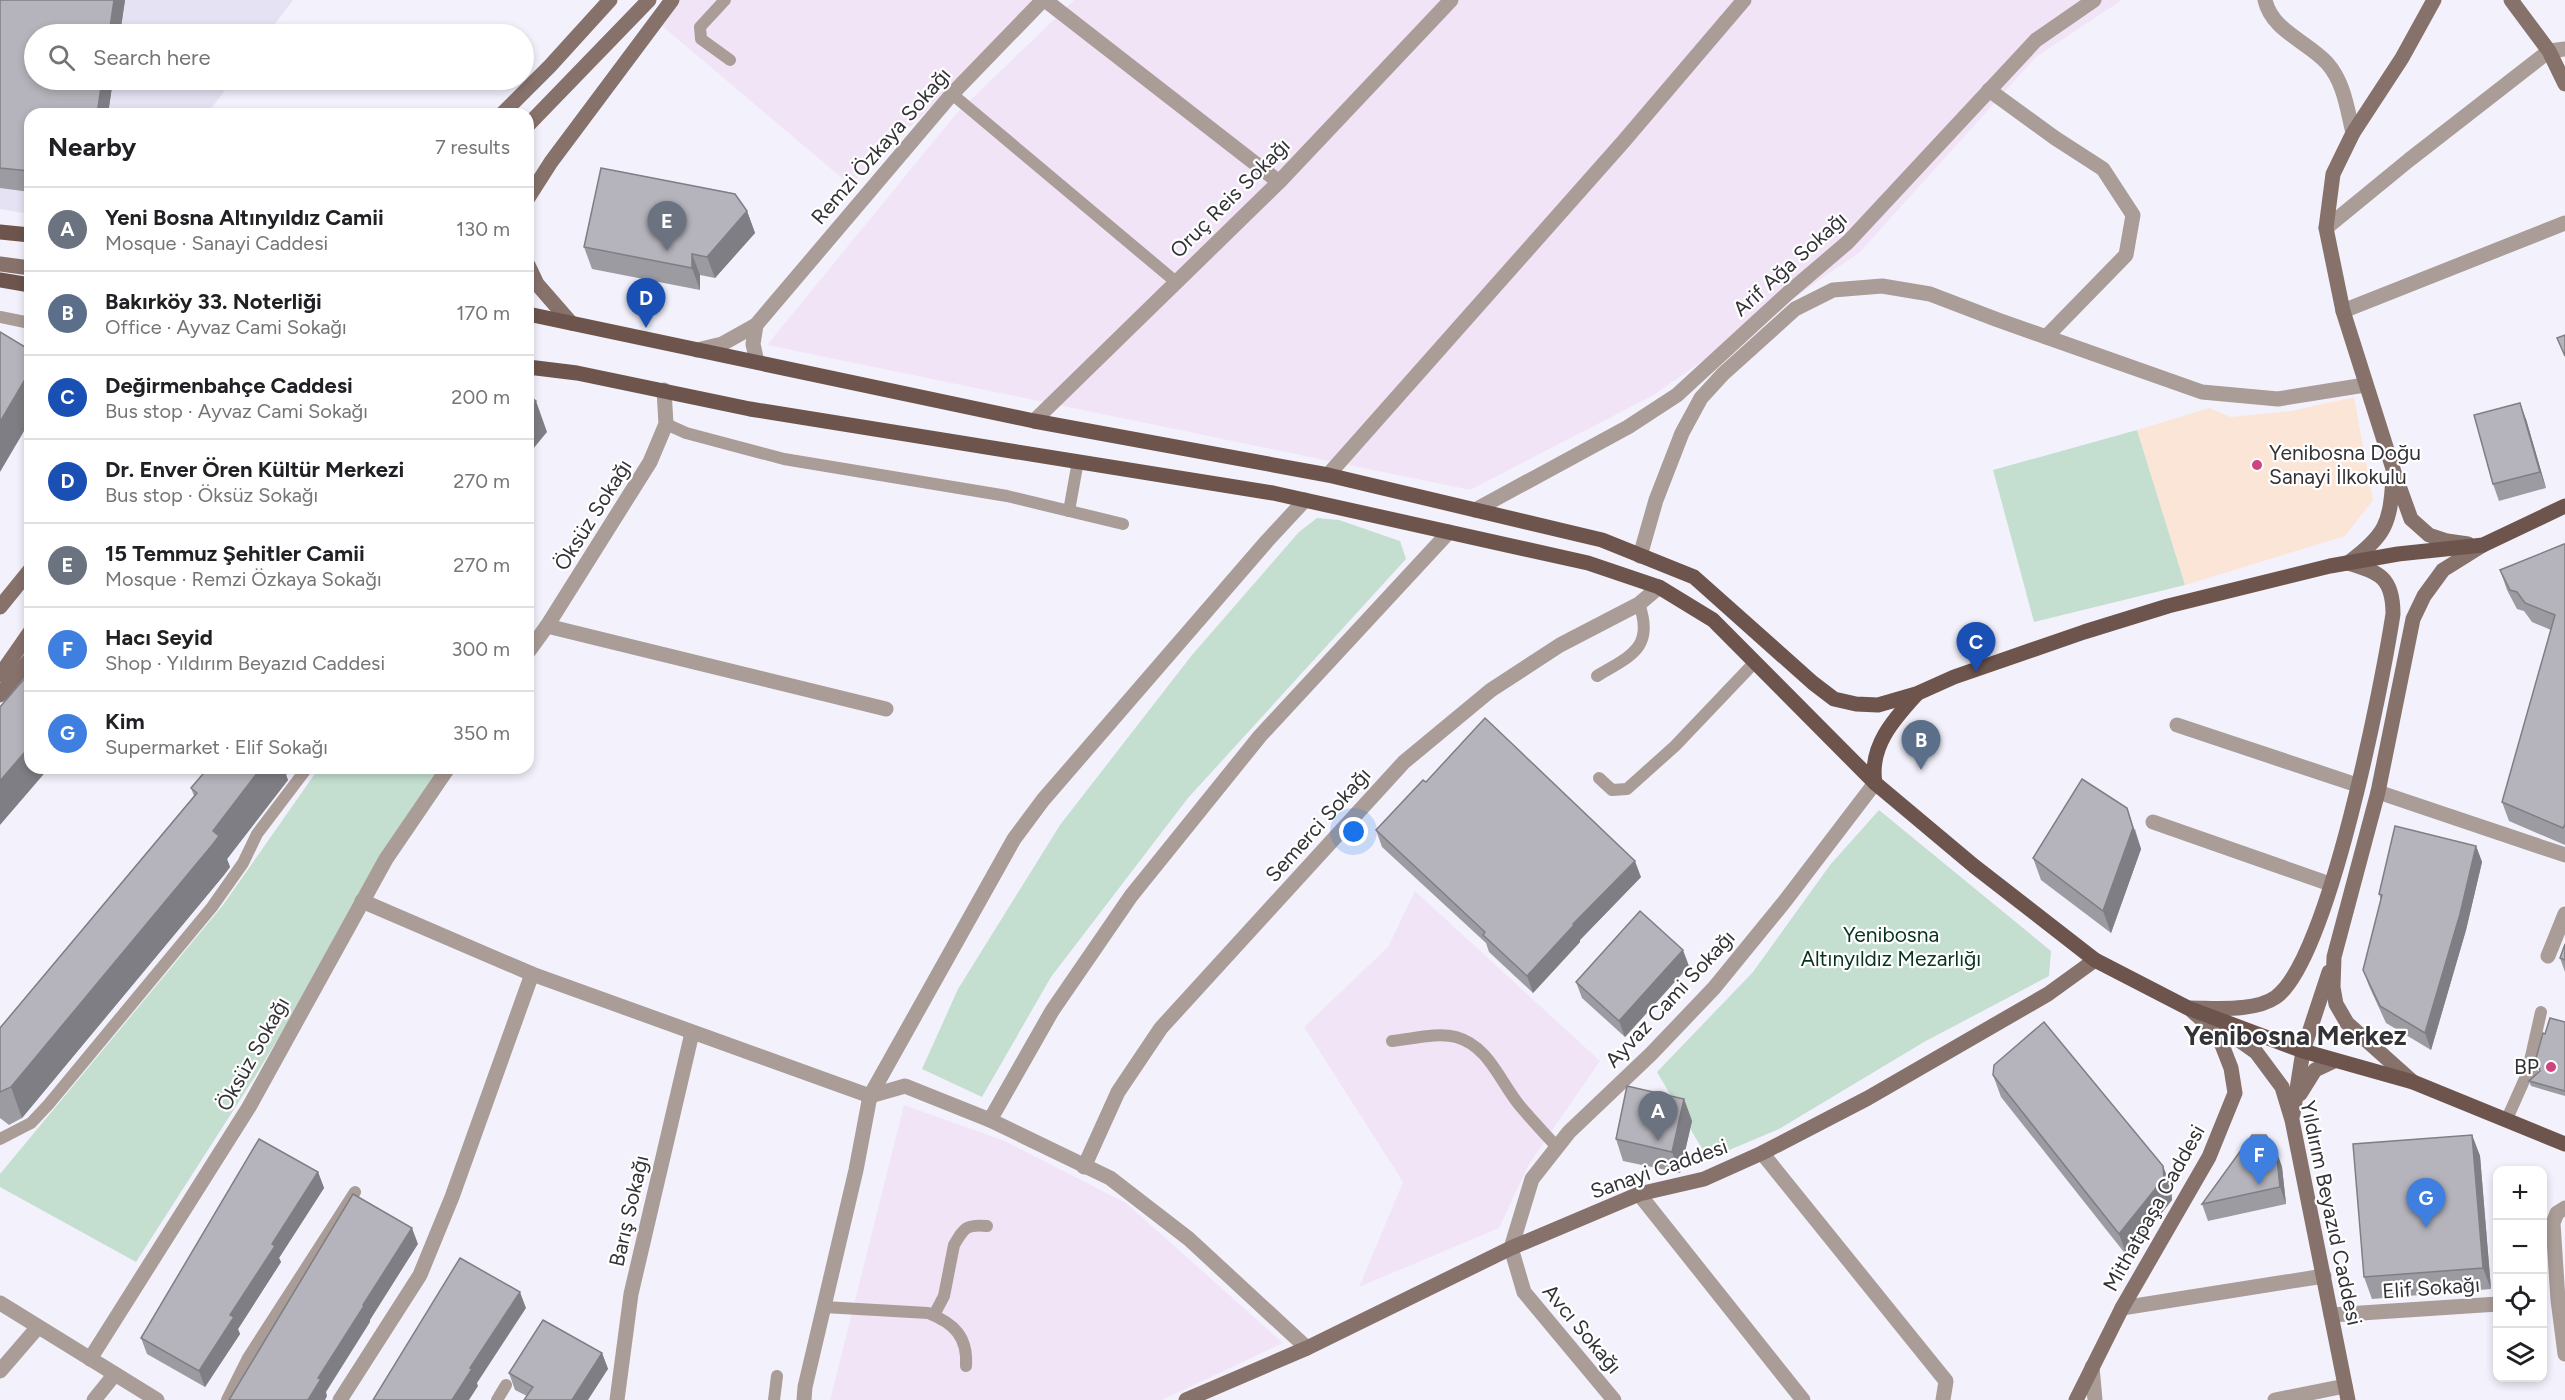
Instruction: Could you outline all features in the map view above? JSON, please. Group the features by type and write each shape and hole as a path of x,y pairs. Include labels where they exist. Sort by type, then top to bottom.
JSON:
{"main road":[{"path":"534,82 610,0"},
{"path":"534,119 649,0"},
{"path":"534,189 551,162 672,0"},
{"path":"2434,0 2402,58 2353,133 2333,174 2326,228 2343,311 2365,385 2411,519 2429,535 2447,541 2483,545"},
{"path":"2511,0 2549,51 2565,84"},
{"path":"508,108 526,90"},
{"path":"0,232 24,234"},
{"path":"0,264 24,267"},
{"path":"534,278 571,323"},
{"path":"0,280 24,284"},
{"path":"534,315 1034,421 1328,475 1602,540 1694,577 1834,699 1856,704 1878,705 1916,694 1954,677 2168,606 2348,563 2398,554 2483,545"},
{"path":"534,368 577,373 750,409 1305,500 1588,563 1659,586 1713,620 1875,783 1974,866 2096,960 2188,1008 2303,1051 2414,1082 2565,1144"},
{"path":"2348,563 2369,548 2391,513 2394,472"},
{"path":"2292,1120 2303,1051 2334,957 2378,792 2413,619 2424,596 2443,570 2483,545 2565,506"},
{"path":"2188,1008 2238,1008 2276,997 2306,956 2348,826 2393,614 2390,585 2369,569 2348,563"},
{"path":"0,607 24,577"},
{"path":"0,675 24,641"},
{"path":"0,695 24,666"},
{"path":"1875,783 1874,757 1889,725 1916,694"},
{"path":"2334,957 2333,987 2336,1004 2347,1023 2414,1082"},
{"name":"Sanayi Caddesi","path":"1186,1400 1307,1348 1511,1248 1639,1194 1704,1179 1762,1153 1868,1098 2048,994 2096,960"},
{"name":"Yıldırım Beyazıd Caddesi","path":"2188,1008 2230,1032 2256,1052 2282,1087 2292,1120 2347,1393"},
{"name":"Mithatpaşa Caddesi","path":"2076,1400 2122,1308 2210,1157 2235,1093 2231,1068 2222,1045 2208,1025 2188,1008"},
{"path":"2292,1120 2308,1078 2315,1070 2334,1061"}],"street":[{"name":"Remzi Özkaya Sokağı","path":"756,325 952,94 1044,0"},
{"path":"1044,0 1279,182"},
{"name":"Oruç Reis Sokağı","path":"1034,421 1279,182 1451,0"},
{"path":"1328,475 1623,142 1744,0"},
{"name":"Arif Ağa Sokağı","path":"1475,510 1628,427 1677,395 1786,294 1848,242 2036,40 2094,0"},
{"path":"2265,0 2279,26 2327,63 2343,90 2353,133"},
{"path":"2326,228 2409,159 2549,51 2565,49"},
{"path":"1989,90 2055,138 2103,169 2133,215 2126,255 2046,337"},
{"path":"2343,311 2565,223"},
{"path":"1640,556 1656,500 1682,432 1701,398 1730,366 1795,309 1833,290 1882,286 1930,294 2202,392 2278,399 2365,385"},
{"path":"697,350 722,344 756,325"},
{"path":"756,325 753,344 757,362"},
{"name":"Öksüz Sokağı","path":"534,644 650,462 666,424 664,390"},
{"path":"804,1400 856,1170 870,1096 1014,839 1080,756 1305,500"},
{"path":"990,1120 1052,1011 1131,896 1260,736 1449,532"},
{"name":"Semerci Sokağı","path":"1084,1167 1118,1092 1161,1028 1404,762 1491,690 1560,645 1639,604 1659,586"},
{"path":"547,626 885,709"},
{"path":"2177,725 2357,785"},
{"name":"Öksüz Sokağı","path":"90,1359 249,1107 386,859 444,774"},
{"name":"Ayvaz Cami Sokağı","path":"1511,1248 1532,1179 1569,1132 1651,1054 1714,988 1785,901 1875,783"},
{"path":"2378,792 2565,855"},
{"path":"2153,822 2330,884"},
{"path":"362,902 532,974 870,1096 905,1086 990,1120 1110,1178 1189,1239 1307,1348"},
{"path":"2548,956 2565,914"},
{"path":"340,1400 420,1275 452,1197 532,974"},
{"name":"Barış Sokağı","path":"617,1400 631,1294 692,1033"},
{"path":"1762,1153 1946,1381 1943,1400"},
{"path":"1639,1194 1803,1400"},
{"path":"2565,1208 2557,1213 2553,1223 2550,1301 2565,1354"},
{"name":"Avcı Sokağı","path":"1511,1248 1524,1292 1614,1400"},
{"path":"2122,1308 2324,1276"},
{"path":"0,1303 157,1400"},
{"name":"Elif Sokağı","path":"2331,1315 2493,1304"},
{"path":"0,1371 38,1327"},
{"path":"2092,1367 2095,1400"},
{"path":"94,1400 115,1374"},
{"path":"2275,1400 2347,1393"}],"lane":[{"path":"725,0 700,27 701,39 730,60"},
{"path":"952,94 1176,282"},
{"path":"0,317 24,322"},
{"path":"666,424 686,433 784,459 1007,496 1123,524"},
{"path":"1069,511 1078,461"},
{"path":"1597,676 1633,654 1640,646 1645,635 1645,628 1639,604"},
{"path":"1599,778 1612,790 1627,789 1688,734 1755,662"},
{"path":"0,1139 31,1123 48,1105 212,907 243,863 257,834 302,774"},
{"path":"2506,1121 2530,1075 2541,1012"},
{"path":"1392,1041 1447,1035 1475,1046 1489,1060 1520,1106 1557,1148"},
{"path":"227,1400 248,1358 355,1192"},
{"path":"934,1315 944,1296 954,1245 958,1238 965,1228 972,1224 987,1226"},
{"path":"824,1307 934,1315 957,1329 964,1340 966,1366"},
{"path":"774,1400 777,1376"},
{"path":"497,1400 506,1385"}],"shaded area":[{"path":"0,0 293,0 275,24 24,24 24,90 225,90 212,108 24,108 24,213 0,209"},
{"path":"681,0 1041,0 850,185 662,26"},
{"path":"1074,0 2122,0 2036,57 1860,252 1652,396 1470,490 767,345 955,115"},
{"name":"Yenibosna Doğu Sanayi İlkokulu","path":"2354,397 2373,500 2345,536 2185,585 2137,430 2209,408 2231,417 2291,411"},
{"path":"1415,891 1600,1061 1529,1164 1499,1228 1359,1287 1403,1182 1304,1027 1388,947"},
{"path":"904,1105 1005,1141 1126,1203 1283,1343 1162,1400 830,1400"}],"green space":[{"path":"2137,430 2185,585 2034,622 1993,470"},
{"path":"1317,518 1339,520 1400,541 1406,559 1188,798 1051,977 982,1097 922,1069 958,989 1060,825 1192,655 1299,532"},
{"path":"315,774 437,774 256,1075 136,1262 0,1187 0,1174 223,905"},
{"name":"Yenibosna Altınyıldız Mezarlığı","path":"1879,810 2051,951 2049,976 1924,1042 1779,1129 1708,1159 1657,1072 1753,972 1830,865"}],"building":[{"path":"0,0 114,0 110,24 24,24 24,90 101,90 98,108 24,108 24,170 0,168"},
{"path":"601,168 735,194 747,211 707,257 692,254 692,268 584,247"},
{"path":"0,332 24,346 24,381 0,422"},
{"path":"2565,335 2565,356 2557,338"},
{"path":"2520,403 2540,472 2493,484 2474,415"},
{"path":"2565,544 2565,824 2563,828 2502,802 2555,615 2525,603 2517,592 2510,590 2500,570"},
{"path":"24,679 24,753 0,781 0,707"},
{"path":"1485,718 1635,861 1573,924 1527,976 1483,935 1485,932 1376,830 1423,780 1426,782"},
{"path":"203,774 256,774 213,831 219,836 213,844 11,1087 0,1092 0,1028 197,793 191,788"},
{"path":"2082,779 2127,808 2133,828 2103,911 2033,858"},
{"path":"2395,826 2476,846 2460,914 2425,1033 2380,1006 2363,970 2382,895 2379,894"},
{"path":"1640,911 1683,950 1619,1021 1576,982"},
{"path":"2565,944 2565,960 2560,958"},
{"path":"2550,1018 2565,1022 2565,1091 2529,1081 2540,1071 2535,1062"},
{"path":"2044,1022 2163,1166 2164,1178 2119,1234 1993,1075 1994,1065"},
{"path":"1627,1086 1684,1099 1672,1152 1616,1139"},
{"path":"2252,1135 2266,1135 2276,1150 2280,1187 2202,1204"},
{"path":"2472,1135 2483,1268 2364,1277 2353,1144"},
{"path":"259,1139 318,1172 272,1244 275,1246 230,1315 234,1317 199,1371 141,1338"},
{"path":"353,1194 412,1228 318,1378 321,1379 308,1400 229,1400"},
{"path":"460,1258 520,1292 470,1368 472,1369 452,1400 373,1400"},
{"path":"543,1320 602,1353 572,1400 524,1400 533,1387 509,1373"}],"place":[{"name":"15 Temmuz Şehitler Camii","path":"667,251"},
{"name":"Dr. Enver Ören Kültür Merkezi","path":"646,328"},
{"name":"Yenibosna Doğu Sanayi İlkokulu","path":"2257,465"},
{"name":"Değirmenbahçe Caddesi","path":"1976,672"},
{"name":"Bakırköy 33. Noterliği","path":"1921,770"},
{"name":"BP","path":"2551,1067"},
{"name":"Yeni Bosna Altınyıldız Camii","path":"1658,1141"},
{"name":"Hacı Seyid","path":"2259,1185"},
{"name":"Kim","path":"2426,1228"}],"district":[{"name":"Yenibosna Merkez","path":"2295,1036"}]}
